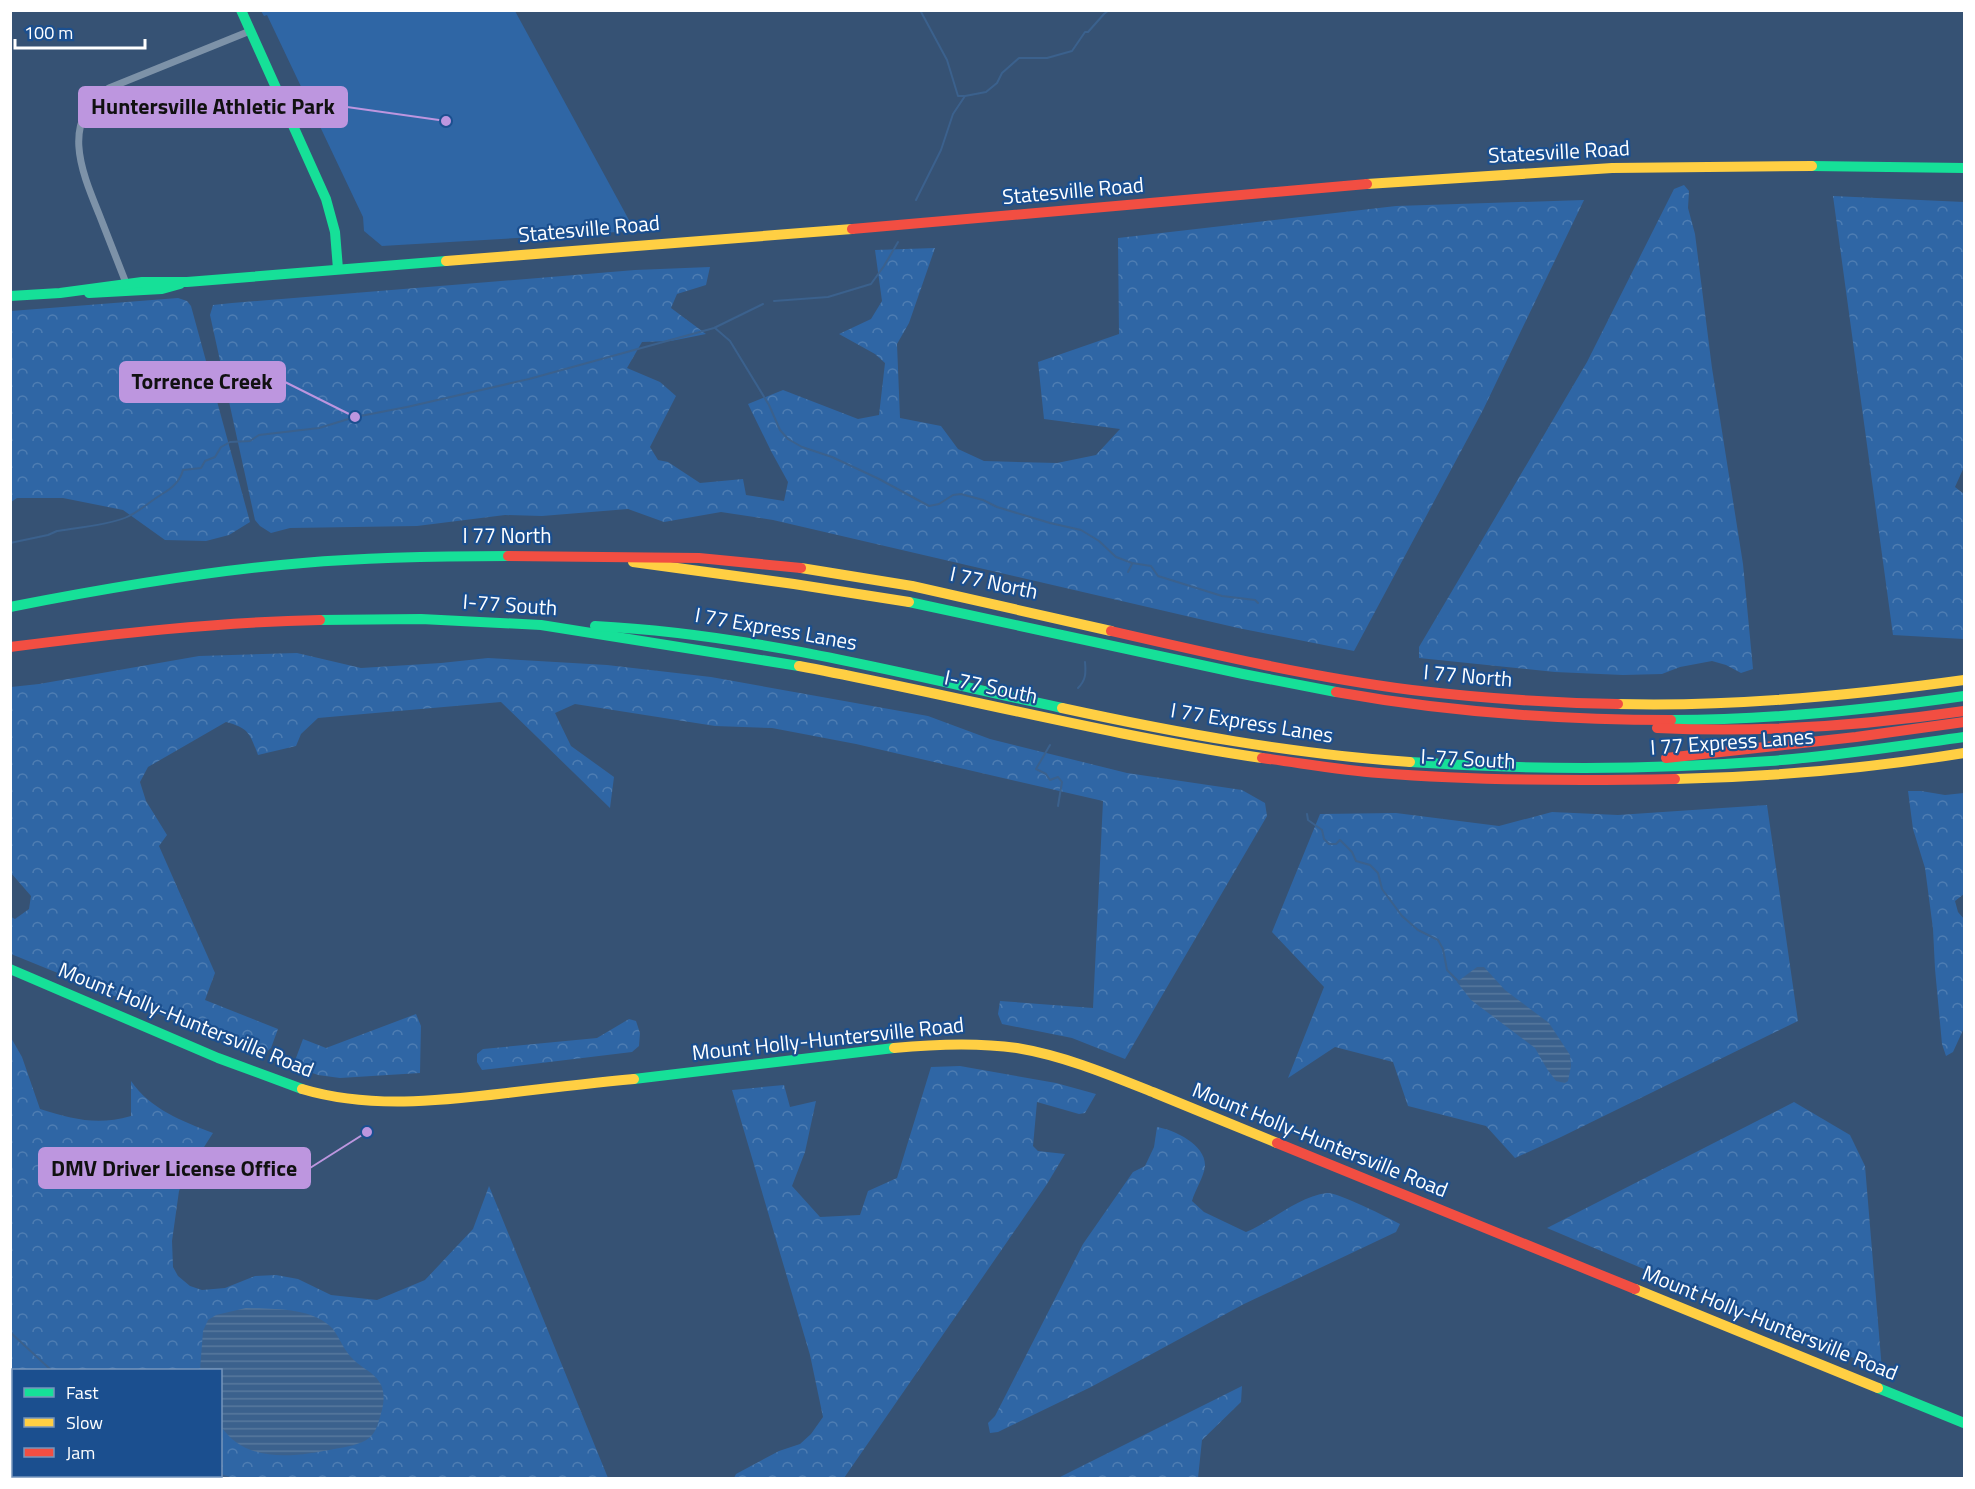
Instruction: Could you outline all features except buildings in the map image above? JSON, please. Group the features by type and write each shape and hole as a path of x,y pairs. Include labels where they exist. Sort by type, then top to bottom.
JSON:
{"main road":[{"path":"241,10 326,199 336,232 338,269"},
{"name":"Statesville Road","path":"64,292 93,293 162,289 187,282 338,269 983,219 1558,170 1707,164 1965,168"},
{"name":"Statesville Road","path":"10,296 64,292 162,279 187,282"},
{"name":"I 77 North","path":"10,607 152,581 295,564 438,555 649,555 724,559 866,577 1005,605 1280,668 1377,686 1471,696 1614,704 1708,704 1852,694 1965,680"},
{"name":"I 77 Express Lanes","path":"580,556 816,587 910,602 1226,672 1328,691 1458,709 1565,718 1661,720 1759,717 1854,710 1965,696"},
{"name":"I-77 South","path":"10,647 133,631 277,621 421,619 541,625 801,666 1142,739 1379,773 1523,781 1667,780 1812,771 1907,762 1965,753"},
{"name":"I 77 Express Lanes","path":"541,625 661,630 756,643 852,661 1145,725 1286,749 1428,763 1571,768 1667,766 1763,761 1858,752 1965,737"},
{"path":"1565,718 1653,728 1753,731 1855,725 1965,711"},
{"path":"1571,768 1856,737 1965,722"},
{"name":"Mount Holly-Huntersville Road","path":"10,969 248,1071 305,1090 360,1101 447,1100 932,1044 996,1044 1045,1054 1098,1070 1965,1423"}],"street":[{"path":"126,283 80,164 78,140 85,115 94,100 109,88 250,31"}],"green space":[{"path":"261,11 515,11 635,231 382,246 364,231 363,217 267,15 264,16"},
{"path":"1684,185 1689,191 1688,208 1695,234 1712,368 1743,564 1753,669 1741,673 1712,661 1680,667 1662,674 1623,675 1555,672 1419,658 1419,647 1587,362 1674,189"},
{"path":"1833,196 1964,202 1964,467 1955,487 1964,494 1964,639 1893,635"},
{"path":"1584,200 1483,410 1354,651 1238,628 773,520 721,512 664,522 628,509 542,516 505,515 417,526 290,528 271,533 255,520 210,315 213,305 232,303 635,270 710,267 706,285 677,294 671,308 706,334 671,341 642,342 627,368 660,382 676,396 650,447 658,460 668,462 700,483 743,479 746,495 784,501 788,482 748,404 783,390 858,419 879,415 885,363 875,354 839,334 871,319 882,301 875,250 935,248 909,323 897,344 900,418 941,426 958,449 984,461 1057,463 1096,455 1120,429 1044,419 1038,362 1119,334 1118,238 1396,206"},
{"path":"178,298 187,301 191,306 250,522 229,535 206,541 165,540 123,510 63,498 17,498 11,502 11,311"},
{"path":"297,653 361,668 488,658 607,665 711,677 928,716 990,739 1127,773 1242,790 1265,803 1267,816 1125,1059 1072,1038 1002,1024 998,1014 1000,1001 1093,1008 1103,801 856,744 772,728 715,726 575,704 555,713 571,746 614,777 610,808 501,702 318,718 301,734 296,746 258,755 248,733 226,722 148,767 140,782 146,801 167,835 159,846 215,973 205,1000 278,1029 271,1048 262,1056 11,954 11,917 15,919 29,909 31,896 11,873 11,687 199,656"},
{"path":"1908,791 1945,795 1964,793 1964,894 1955,901 1958,912 1964,919 1964,1028 1953,1052 1946,1056 1942,1044 1933,929 1925,868 1913,829"},
{"path":"1767,805 1798,1021 1515,1158 1486,1126 1408,1106 1393,1062 1335,1047 1288,1078 1324,987 1272,932 1320,814 1396,813 1499,826 1552,812 1618,815"},
{"path":"416,1014 421,1026 420,1073 340,1078 318,1075 293,1066 303,1039 326,1048"},
{"path":"629,1019 636,1021 640,1033 639,1046 632,1052 482,1070 477,1062 477,1054 483,1049 597,1038"},
{"path":"10,1036 22,1057 40,1109 64,1116 96,1121 131,1116 131,1081 157,1107 178,1119 213,1133 188,1172 179,1191 172,1241 173,1267 178,1276 190,1286 202,1290 225,1288 255,1276 276,1275 298,1279 331,1295 377,1300 425,1280 473,1229 489,1186 608,1478 11,1478"},
{"path":"960,1066 1056,1083 1096,1094 1085,1113 1079,1114 1037,1102 1033,1146 1038,1151 1065,1154 1047,1184 844,1478 734,1478 736,1474 779,1451 800,1444 811,1434 823,1417 810,1355 732,1090 784,1085 790,1107 816,1101 805,1152 792,1186 820,1217 860,1215 868,1191 897,1178 931,1067"},
{"path":"1794,1102 1850,1135 1865,1166 1882,1370 1547,1228"},
{"path":"1157,1127 1172,1131 1188,1140 1195,1145 1204,1158 1204,1170 1192,1201 1204,1212 1246,1232 1306,1199 1327,1193 1352,1201 1400,1224 1396,1232 1244,1304 1091,1387 998,1432 990,1433 988,1423 995,1416 1083,1244 1133,1172 1145,1166 1154,1147"},
{"path":"1242,1386 1241,1402 1202,1440 1198,1478 1058,1478"}],"shaded area":[{"path":"1477,967 1484,967 1505,990 1549,1023 1570,1055 1571,1066 1568,1081 1565,1083 1556,1081 1535,1048 1471,1000 1457,982"},
{"path":"246,1308 280,1309 304,1313 325,1322 333,1329 350,1356 374,1375 382,1386 383,1407 372,1435 352,1445 319,1452 288,1455 257,1452 243,1447 231,1438 222,1427 222,1369 200,1369 203,1331 208,1320 216,1315"}],"waterway":[{"path":"920,10 947,60 958,96 965,96"},
{"path":"916,200 941,150 953,114 965,96 986,92 1019,58 1047,58 1072,51 1085,32 1088,32 1109,10"},
{"path":"774,301 828,297 871,284 898,242"},
{"path":"10,543 57,531 106,523 131,515 172,487 180,478 183,470 201,468 205,461 215,457 221,447 230,442 250,441 259,435 319,428 355,417 529,379 714,328 763,304"},
{"path":"715,328 730,341 769,405 780,430 788,439 802,447 832,457 929,506 939,504 953,495 961,494 983,500 997,507 1081,530 1099,541 1116,557 1132,563 1151,566 1158,576 1222,596 1255,600 1258,603"},
{"path":"1128,572 1132,564"},
{"path":"1078,688 1085,676 1085,662"},
{"path":"1050,745 1036,769 1046,774 1050,780 1058,777 1062,782 1058,806"},
{"path":"1307,814 1308,820 1322,830 1324,839 1329,844 1336,844 1340,840 1352,852 1356,861 1370,865 1378,873 1382,889 1402,916 1418,930 1438,940 1443,949 1447,970 1460,983"},
{"path":"10,1332 50,1369"},
{"path":"222,1476 230,1478"}],"traffic: fast":[{"path":"241,10 326,199 335,232 338,269"},
{"path":"1812,166 1964,168"},
{"path":"10,296 60,293 142,282 187,282 446,261"},
{"path":"89,293 162,289 180,284"},
{"path":"10,607 156,581 266,566 380,558 508,556"},
{"path":"909,602 1336,692"},
{"path":"320,620 421,619 541,625 799,666"},
{"path":"595,626 654,630 772,647 1062,708"},
{"path":"1671,720 1818,713 1964,696"},
{"path":"1410,762 1545,768 1725,764 1794,759 1964,737"},
{"path":"10,969 218,1058 302,1089"},
{"path":"634,1079 894,1048"},
{"path":"1878,1388 1964,1423"}],"traffic: slow":[{"path":"1367,184 1612,168 1812,166"},
{"path":"446,261 852,229"},
{"path":"633,562 909,602"},
{"path":"801,568 912,586 1111,631"},
{"path":"799,666 1146,738 1262,758"},
{"path":"1618,704 1748,702 1878,691 1964,680"},
{"path":"1062,708 1148,726 1279,748 1410,762"},
{"path":"1675,779 1820,771 1964,753"},
{"path":"894,1048 970,1044 1035,1051 1104,1073 1277,1143"},
{"path":"302,1089 353,1099 404,1102 456,1099 634,1079"},
{"path":"1635,1289 1878,1388"}],"traffic: jam":[{"path":"852,229 1367,184"},
{"path":"508,556 699,558 801,568"},
{"path":"10,647 203,626 320,620"},
{"path":"1111,631 1261,664 1374,685 1489,698 1618,704"},
{"path":"1336,692 1419,705 1503,714 1671,720"},
{"path":"1657,728 1734,730 1811,727 1887,721 1964,711"},
{"path":"1666,758 1856,737 1964,722"},
{"path":"1262,758 1364,772 1453,778 1675,779"},
{"path":"1277,1143 1635,1289"}],"place":[{"name":"Huntersville Athletic Park","path":"446,121"},
{"name":"Torrence Creek","path":"355,417"},
{"name":"DMV Driver License Office","path":"367,1132"}]}
